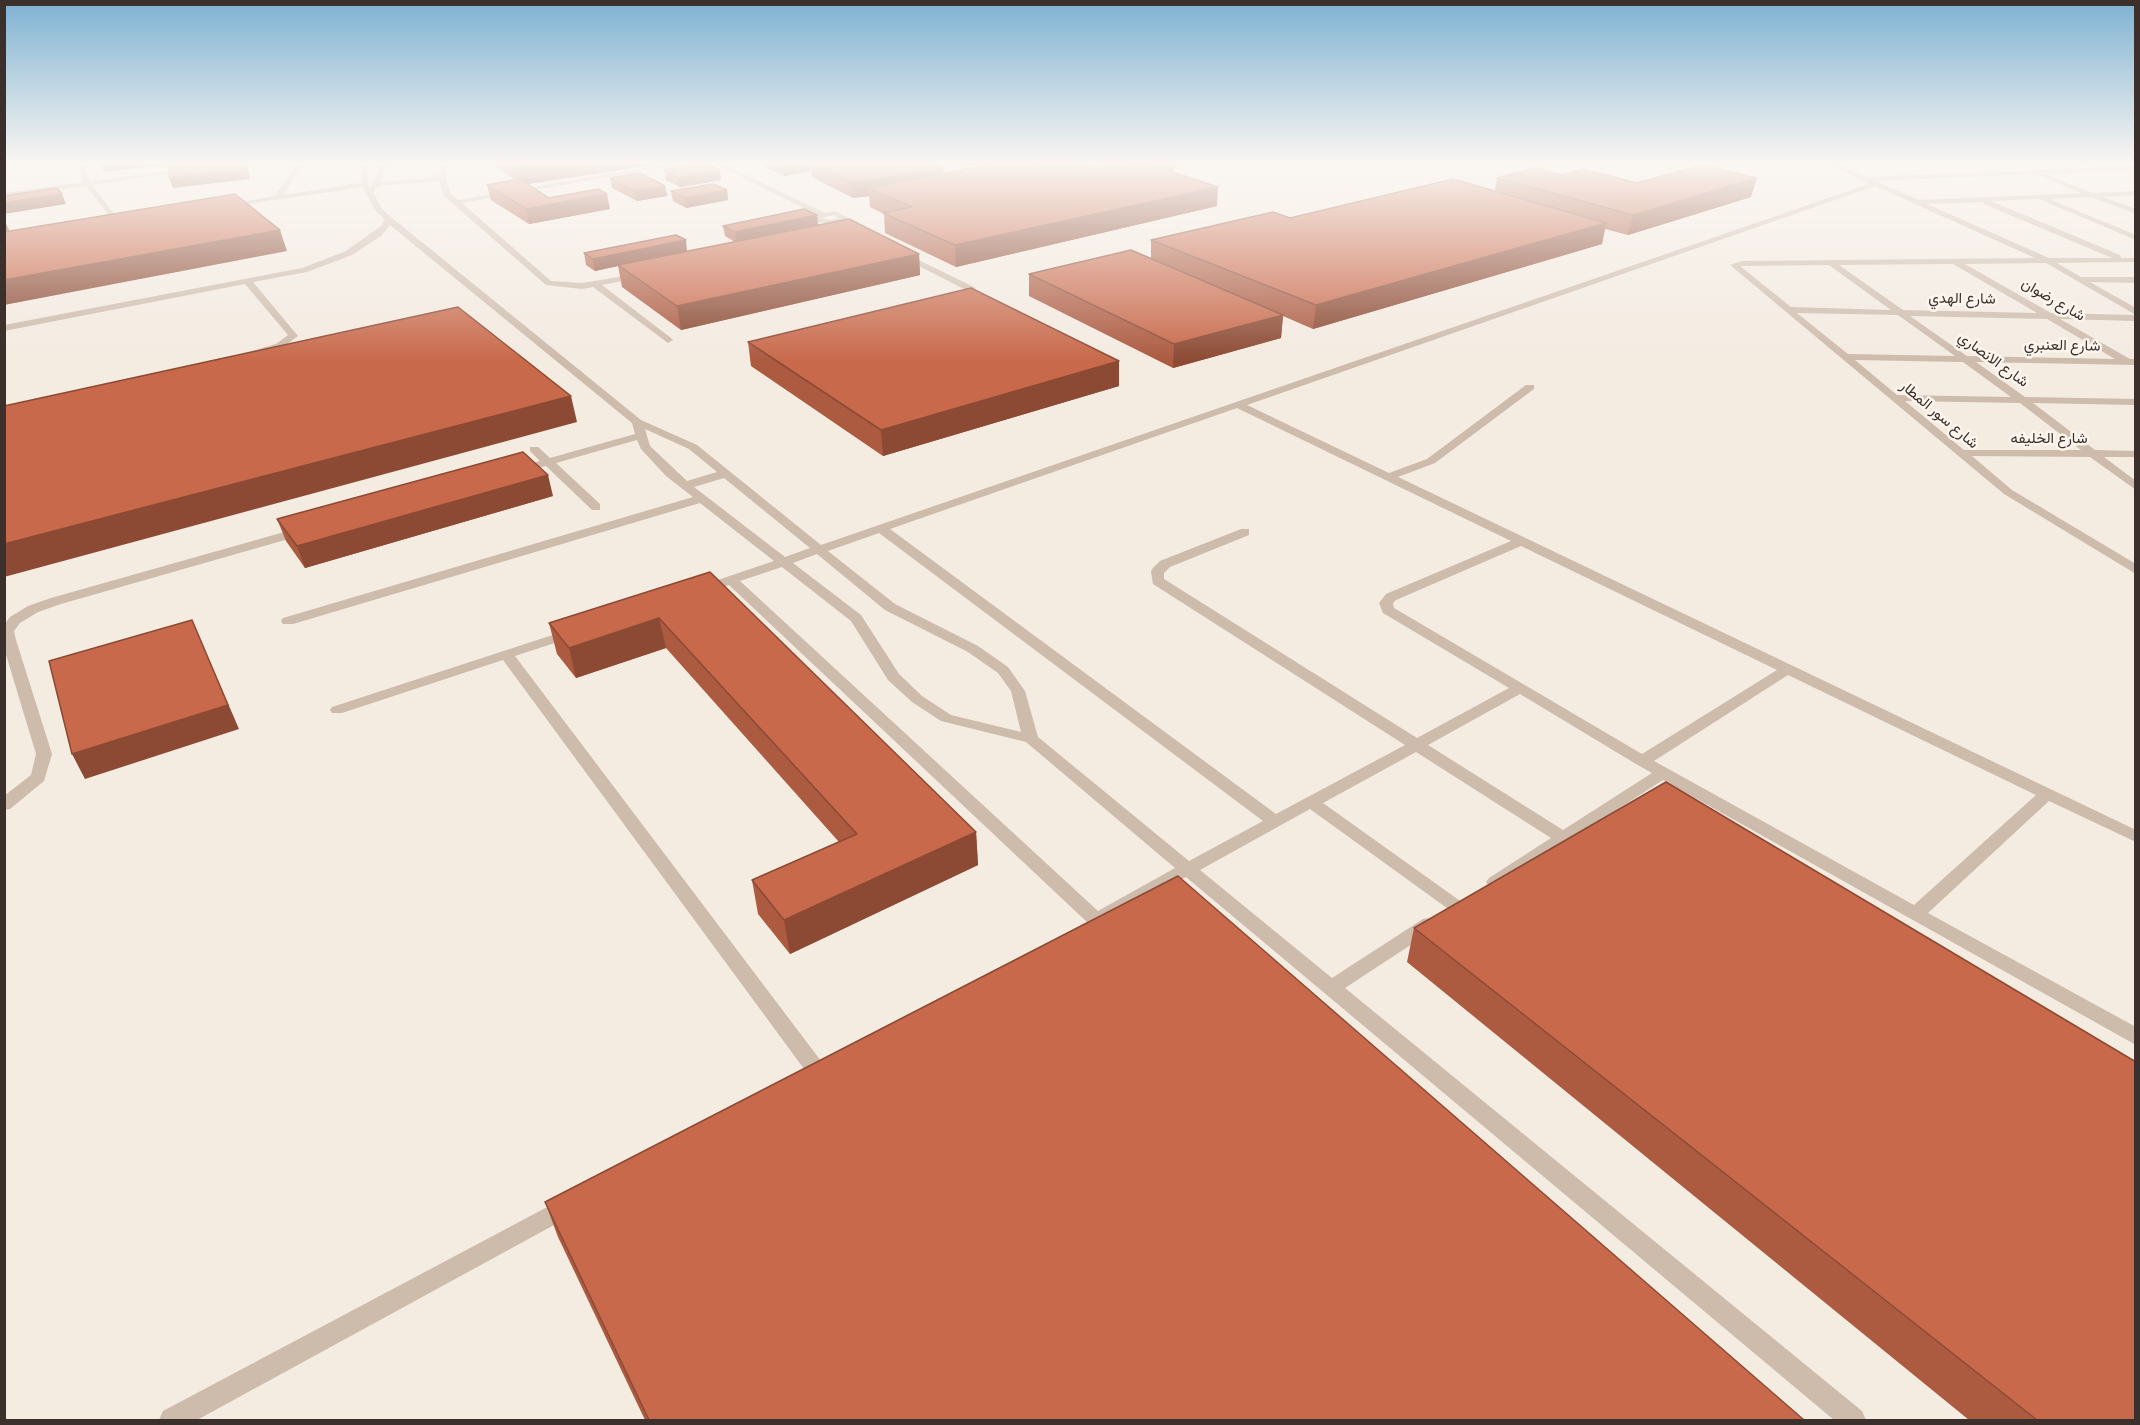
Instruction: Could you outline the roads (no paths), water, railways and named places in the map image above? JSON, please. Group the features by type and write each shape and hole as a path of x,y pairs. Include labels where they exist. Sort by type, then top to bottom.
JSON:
{"street":[{"path":"4,320 294,266 334,251 374,228"},
{"path":"4,328 247,281 330,262 378,234 384,228"},
{"path":"398,228 639,429 693,447 890,607 973,649 1003,670 1018,691 1032,739"},
{"path":"485,228 549,283 568,287 595,284 651,272"},
{"path":"686,595 1750,228"},
{"path":"1973,228 2046,260 2136,312"},
{"path":"2047,228 2124,260"},
{"path":"2111,228 2136,238"},
{"path":"897,252 971,289"},
{"path":"1830,262 2136,260"},
{"name":"شارع رضوان","path":"1954,261 2133,363"},
{"name":"شارع سور المطار","path":"1830,262 1742,263 1734,266 2023,503 2136,570"},
{"name":"شارع الانصاري","path":"1830,262 2022,400 2136,487"},
{"path":"2078,279 2136,280"},
{"path":"243,355 279,346 293,336 247,281"},
{"path":"595,284 668,340"},
{"name":"شارع الهدي","path":"1788,310 2136,318"},
{"name":"شارع العنبري","path":"1844,357 2133,363"},
{"path":"1388,477 1431,461 1530,387"},
{"path":"1896,399 2136,402"},
{"path":"1239,405 2136,837"},
{"path":"502,475 548,462 639,429"},
{"path":"639,429 653,457 684,486 856,618 893,677 917,699 946,718 1032,739 1853,1420"},
{"path":"534,449 596,507"},
{"name":"شارع الخليفه","path":"1961,453 2136,454"},
{"path":"684,486 727,473"},
{"path":"288,621 700,499"},
{"path":"4,805 38,777 44,754 7,631 15,620 33,609 56,601 319,526"},
{"path":"882,529 1275,822"},
{"path":"1245,532 1165,564 1157,572 1158,581 1563,838"},
{"path":"1522,541 1391,597 1386,603 1388,610 1396,617 1663,773 2136,1037"},
{"path":"731,580 1095,920"},
{"path":"337,710 585,628"},
{"path":"506,654 817,1071"},
{"path":"1642,761 1788,669"},
{"path":"1075,931 1519,689"},
{"path":"1331,988 1663,773"},
{"path":"1915,914 2047,794"},
{"path":"1311,802 1457,907"},
{"path":"796,1082 837,1059"},
{"path":"172,1420 586,1196"}]}
